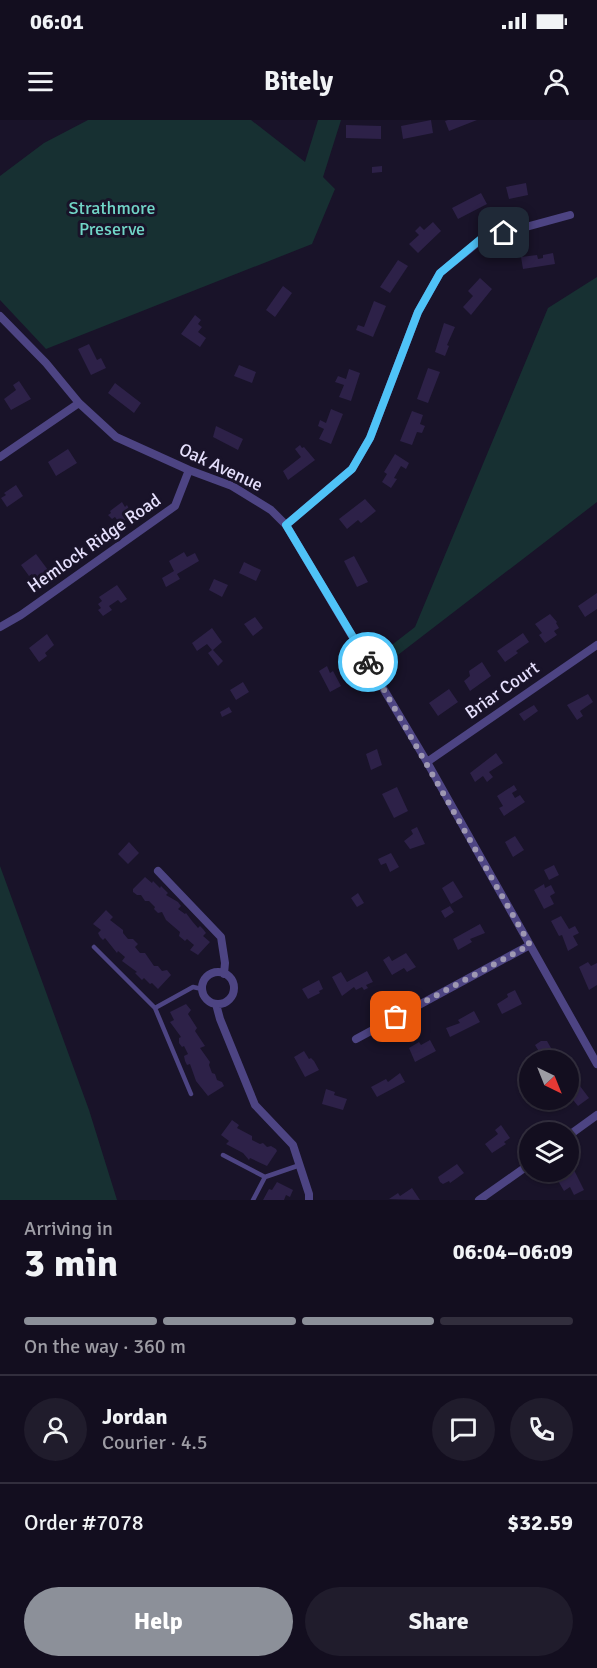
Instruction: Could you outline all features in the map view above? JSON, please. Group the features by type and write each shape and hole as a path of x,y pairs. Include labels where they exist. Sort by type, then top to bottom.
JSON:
{"street":[{"path":"286,525 352,469 370,438 418,312 440,273 482,238 570,215"},
{"name":"Oak Avenue","path":"0,316 46,363 79,403 116,437 189,470 232,486 271,510 286,525 427,762 597,1065"},
{"path":"0,457 79,403"},
{"name":"Hemlock Ridge Road","path":"0,627 21,615 175,506 189,470"},
{"name":"Briar Court","path":"427,762 596,647"},
{"path":"158,871 221,937 225,963 224,974"},
{"path":"356,1039 530,945"},
{"path":"219,973 232,980 234,990 230,999 216,1004 205,997 202,989 209,976 219,973"},
{"path":"216,1004 255,1105 293,1145 309,1200"},
{"path":"579,1128 597,1115"},
{"path":"479,1200 519,1172"}],"lane":[{"path":"94,947 155,1008 191,1094"},
{"path":"155,1008 193,987 202,989"},
{"path":"223,1155 265,1177"},
{"path":"253,1200 265,1177 300,1165"}],"green space":[{"name":"Strathmore Preserve","path":"88,120 251,120 305,162 318,120 341,120 323,177 335,189 312,244 46,349 0,300 0,176 44,143"},
{"path":"597,277 597,502 381,668 375,658 415,627 548,308"},
{"path":"0,866 89,1110 117,1200 0,1200"}],"building":[{"path":"431,120 433,133 403,139 401,126"},
{"path":"477,120 449,131 445,121"},
{"path":"346,125 381,126 381,139 346,138"},
{"path":"382,166 382,172 372,173 372,167"},
{"path":"526,183 528,195 509,199 506,187"},
{"path":"481,193 487,204 458,219 452,208"},
{"path":"433,222 441,231 418,253 409,244 419,235 415,231 420,226 424,230"},
{"path":"553,253 555,264 523,269 521,257 537,255 538,259 543,258 543,255"},
{"path":"398,260 408,266 390,293 380,287"},
{"path":"480,278 492,289 471,315 463,307 473,296 468,291"},
{"path":"283,286 292,293 275,317 266,310"},
{"path":"374,301 386,306 373,337 356,330 358,325 364,327"},
{"path":"195,315 201,320 198,324 202,327 198,332 206,338 200,347 181,334"},
{"path":"444,323 455,327 445,356 435,352"},
{"path":"89,344 97,360 101,358 106,368 91,375 78,349"},
{"path":"239,365 256,372 252,383 234,376"},
{"path":"428,368 440,372 428,403 417,399"},
{"path":"349,369 360,373 351,401 339,397 344,385 335,382 338,376 346,379"},
{"path":"19,381 31,399 11,410 4,399 16,390 13,385"},
{"path":"115,383 141,403 134,413 108,393"},
{"path":"331,409 343,414 331,444 319,439 324,429 318,426 320,420 326,423"},
{"path":"412,411 423,415 420,424 425,426 422,433 417,432 412,445 400,441"},
{"path":"216,426 243,439 238,450 213,437"},
{"path":"300,445 315,460 288,480 283,471 301,457 295,449"},
{"path":"68,449 77,463 56,476 48,462"},
{"path":"395,454 409,463 406,469 401,466 391,488 382,482 387,474 384,472"},
{"path":"16,485 23,496 7,507 1,498 6,495 4,493"},
{"path":"365,499 376,511 361,523 358,520 347,529 339,519"},
{"path":"122,502 125,507 127,505 132,515 120,524 115,517 112,519 108,515"},
{"path":"184,552 187,557 195,553 199,561 177,574 180,579 166,587 162,578 174,571 169,561"},
{"path":"36,554 48,570 35,579 32,574 29,576 21,565"},
{"path":"354,556 368,582 357,587 344,561"},
{"path":"244,562 261,570 256,581 239,573"},
{"path":"214,579 228,585 222,597 209,590"},
{"path":"117,585 127,599 121,603 118,600 109,606 112,610 103,616 98,610 101,608 98,604 102,601 99,597"},
{"path":"597,593 597,609 585,617 578,606"},
{"path":"550,614 559,628 554,631 557,635 545,643 539,635 542,633 535,624"},
{"path":"255,617 263,628 253,636 244,624"},
{"path":"212,628 222,642 213,650 223,661 218,666 208,653 212,650 207,644 197,651 192,643"},
{"path":"523,633 529,642 505,662 497,651"},
{"path":"47,634 54,645 45,653 47,656 39,662 29,648"},
{"path":"482,662 491,676 470,691 464,681 470,676 469,671"},
{"path":"327,666 330,673 333,671 341,686 330,692 319,671"},
{"path":"243,682 249,692 236,700 230,690"},
{"path":"449,689 458,702 438,716 429,703"},
{"path":"588,694 593,702 580,711 583,716 577,720 567,705"},
{"path":"534,705 538,711 524,721 519,714"},
{"path":"229,707 232,712 222,717 220,712"},
{"path":"377,749 382,765 371,770 366,754"},
{"path":"496,753 503,763 489,772 493,777 487,782 483,776 475,782 470,773"},
{"path":"514,785 517,790 512,793 515,798 520,795 525,802 504,816 499,808 503,806 497,796"},
{"path":"397,787 408,811 394,818 382,794"},
{"path":"417,827 425,844 410,849 404,841 413,834 411,830"},
{"path":"515,836 524,850 513,857 505,842"},
{"path":"129,842 139,853 128,864 118,854"},
{"path":"391,853 399,867 390,872 386,863 381,865 378,859"},
{"path":"554,865 559,875 549,880 544,870"},
{"path":"145,877 160,888 161,886 168,893 166,895 181,906 178,909 186,913 198,928 200,926 206,933 203,936 210,942 198,955 190,950 194,945 179,936 180,932 166,920 162,912 158,913 149,901 145,901 141,895 133,892 133,889"},
{"path":"453,881 463,897 451,904 442,888"},
{"path":"544,884 545,888 551,885 555,893 550,896 554,904 544,909 534,890"},
{"path":"358,893 364,903 357,907 351,898"},
{"path":"450,906 454,912 445,918 441,911"},
{"path":"106,910 113,917 110,920 123,930 128,939 133,939 138,944 135,947 140,953 145,953 154,966 158,966 162,971 167,970 171,975 158,989 144,978 142,980 135,973 137,972 122,961 125,957 118,951 117,953 105,938 103,940 100,937 98,933 101,930 93,924"},
{"path":"561,916 569,929 575,926 579,933 573,936 578,945 568,951 562,935 559,936 551,921"},
{"path":"480,924 485,933 470,939 472,942 458,950 453,939"},
{"path":"406,953 416,967 407,972 404,968 392,975 383,960 389,956 392,961"},
{"path":"588,962 591,966 597,963 597,985 589,990 579,967"},
{"path":"367,971 373,982 366,985 368,988 364,990 362,987 356,990 354,987 342,996 332,977 341,972 347,982"},
{"path":"319,980 323,989 308,999 302,989"},
{"path":"515,990 522,1004 502,1014 497,1004"},
{"path":"186,1004 191,1010 188,1014 197,1028 195,1031 205,1046 200,1048 210,1062 212,1073 224,1086 208,1096 196,1081 190,1064 187,1065 184,1056 188,1054 184,1046 182,1047 179,1043 181,1037 170,1022 174,1020 170,1012"},
{"path":"474,1011 480,1022 450,1037 446,1028 460,1023 458,1020"},
{"path":"430,1040 436,1051 415,1062 409,1048 419,1042 421,1045"},
{"path":"541,1041 547,1041 552,1050 538,1050 535,1045"},
{"path":"304,1051 319,1070 305,1077 294,1057"},
{"path":"400,1073 405,1082 377,1097 371,1087 386,1079 388,1082"},
{"path":"579,1087 589,1098 579,1105"},
{"path":"326,1089 335,1092 334,1095 347,1099 343,1110 322,1104"},
{"path":"232,1120 239,1125 237,1128 252,1136 252,1140 276,1149 277,1151 267,1166 250,1158 249,1160 243,1153 226,1144 229,1141 221,1135"},
{"path":"501,1125 510,1138 504,1142 506,1144 492,1153 485,1144 498,1134 495,1130"},
{"path":"457,1164 464,1173 450,1183 449,1181 443,1184 440,1182 438,1177"},
{"path":"579,1180 584,1190 574,1195 570,1187 564,1191 559,1182 579,1182"},
{"path":"277,1182 293,1190 290,1197 286,1195 284,1200 263,1200 269,1189 272,1190"},
{"path":"412,1188 420,1200 389,1199 398,1193 400,1196"}],"way so far":[{"path":"368,662 530,945 396,1017"}],"route":[{"path":"368,662 286,525 352,469 370,438 418,312 440,273 482,238 504,233"}]}
